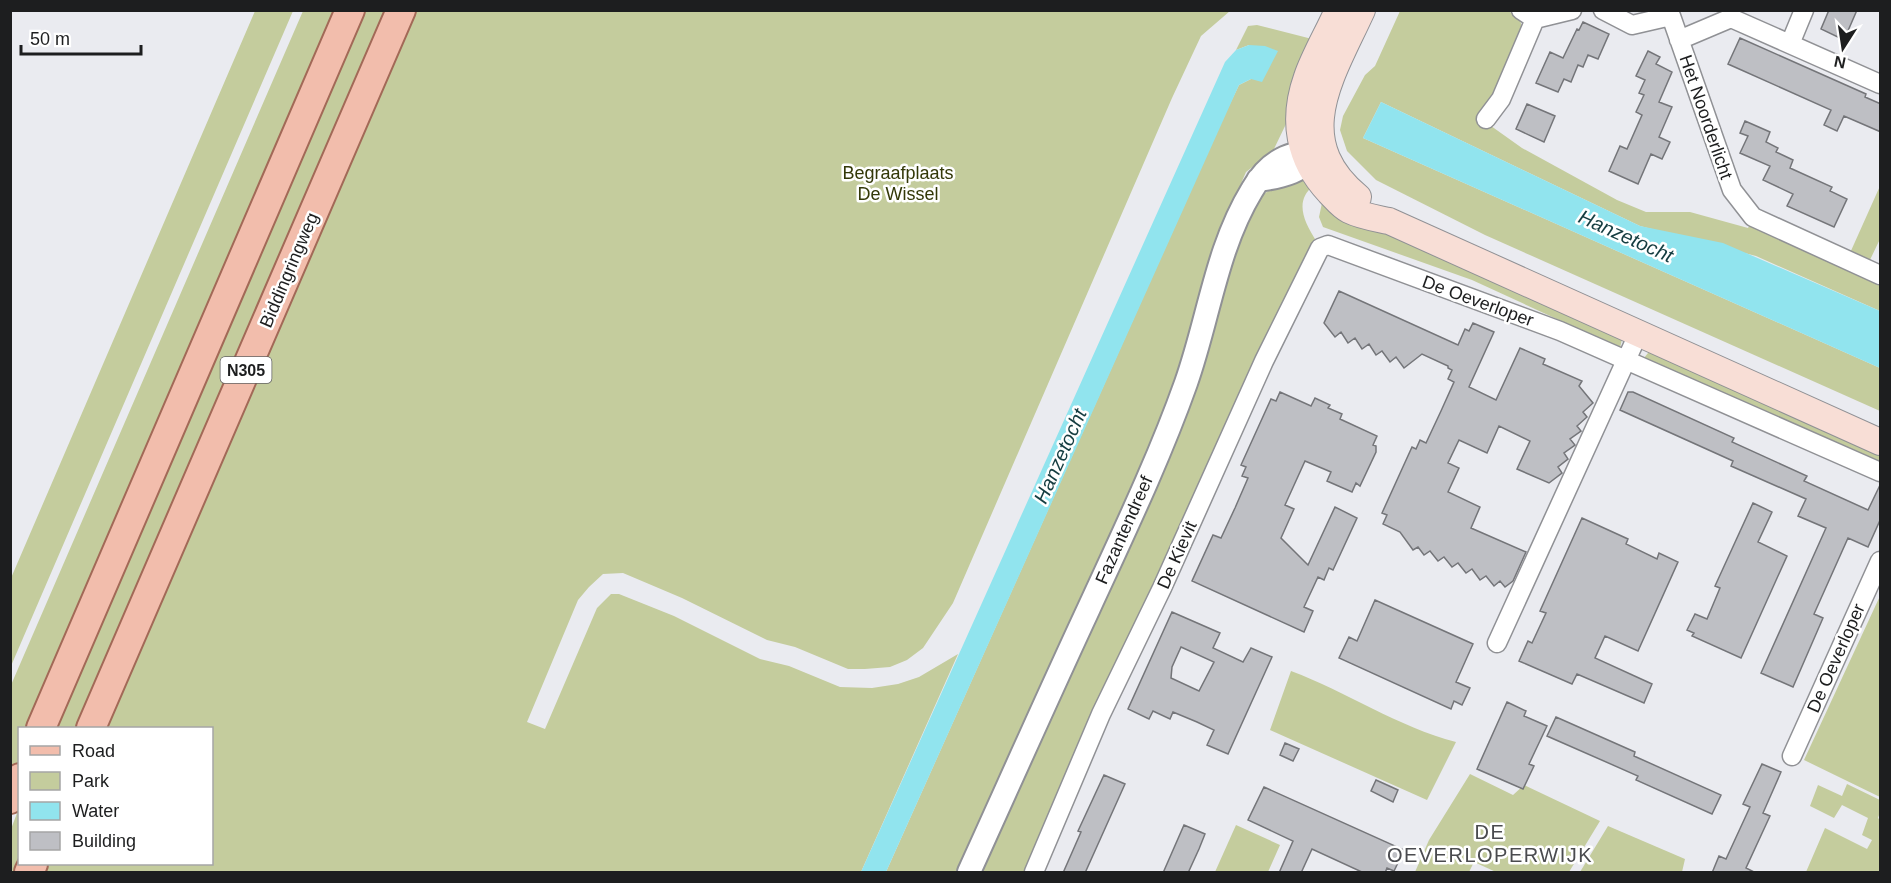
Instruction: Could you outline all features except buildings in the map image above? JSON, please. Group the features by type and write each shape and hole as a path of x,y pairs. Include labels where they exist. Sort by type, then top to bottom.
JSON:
{"main road":[{"name":"N305","path":"42,727 350,10"},
{"name":"Biddingringweg","path":"92,727 401,10"},
{"path":"1312,155 1300,104 1307,76 1338,10"},
{"path":"1312,155 1319,128 1322,102 1362,10"},
{"name":"De Oeverloper","path":"1312,155 1335,174 1348,189 1389,221 1881,442"},
{"path":"10,799 18,782"}],"street":[{"path":"1486,119 1501,99 1528,15 1572,10"},
{"name":"Het Noorderlicht","path":"1603,10 1632,25 1670,13 1732,190 1753,217 1881,275"},
{"path":"1790,44 1804,10"},
{"path":"1679,40 1731,18 1881,84"},
{"name":"Fazantendreef","path":"969,873 1138,499 1187,382 1217,272 1231,232 1252,189 1273,162 1312,155"},
{"name":"De Oeverloper","path":"1328,245 1560,331 1881,472"},
{"name":"De Kievit","path":"1034,873 1101,714 1162,588 1264,361 1320,248 1328,245"},
{"path":"1497,642 1639,332"},
{"name":"De Oeverloper","path":"1792,756 1881,561"}],"green space":[{"path":"255,11 293,11 11,666 11,578"},
{"path":"303,11 342,11 34,727 18,727 18,764 11,782 11,685"},
{"path":"361,11 392,11 80,727 53,727"},
{"name":"Begraafplaats De Wissel","path":"409,11 1230,11 1201,36 953,603 923,648 907,660 890,667 848,669 795,647 767,640 682,598 623,573 603,574 578,600 527,722 545,729 597,608 611,594 619,594 674,616 760,659 789,666 840,687 872,688 898,684 919,677 958,654 861,872 36,872 40,865 213,865 213,727 98,727"},
{"path":"1400,11 1508,11 1519,17 1523,30 1484,121 1522,148 1617,200 1646,212 1690,212 1748,228 1752,221 1880,284 1880,311 1756,256 1640,226 1381,102 1363,138 1880,368 1880,411 1485,235 1376,180 1347,151 1340,130 1343,116 1365,75 1375,66"},
{"path":"1257,25 1316,40 1292,93 1286,124 1273,151 1246,172 1229,211 1174,388 1136,479 958,872 886,872 1226,112 1239,85 1251,79 1249,45 1236,50 1248,26"},
{"path":"1300,180 1314,185 1304,198 1303,211 1307,225 1315,239 1260,350 1030,872 980,872 1169,457 1245,222 1260,197 1275,188"},
{"path":"1880,186 1880,239 1869,262 1850,253"},
{"path":"1322,203 1623,335 1620,348 1472,280 1323,227 1319,217"},
{"path":"1652,348 1880,452 1880,467 1644,358"},
{"path":"1880,596 1880,797 1804,760"},
{"path":"1291,671 1414,728 1456,742 1427,800 1270,730"},
{"path":"1470,774 1513,795 1524,785 1600,821 1569,872 1496,872 1474,862 1469,872 1415,872 1429,840"},
{"path":"1847,784 1880,800 1878,818 1880,820 1880,872 1806,872 1825,828 1867,849 1872,840 1862,835 1868,818 1842,805 1834,818 1810,806 1818,785 1842,796"},
{"path":"18,811 20,865 17,872 11,872 11,829"},
{"path":"1236,825 1280,845 1268,872 1215,872"},
{"path":"1608,826 1685,859 1682,872 1580,872"}],"water":[{"name":"Hanzetocht","path":"1249,45 1265,46 1278,51 1262,82 1251,79 1239,85 886,872 861,872 1225,62 1236,50"},
{"name":"Hanzetocht","path":"1381,102 1640,226 1723,243 1880,311 1880,368 1363,138"}],"district":[{"name":"DE OEVERLOPERWIJK","path":"1490,844"}]}
